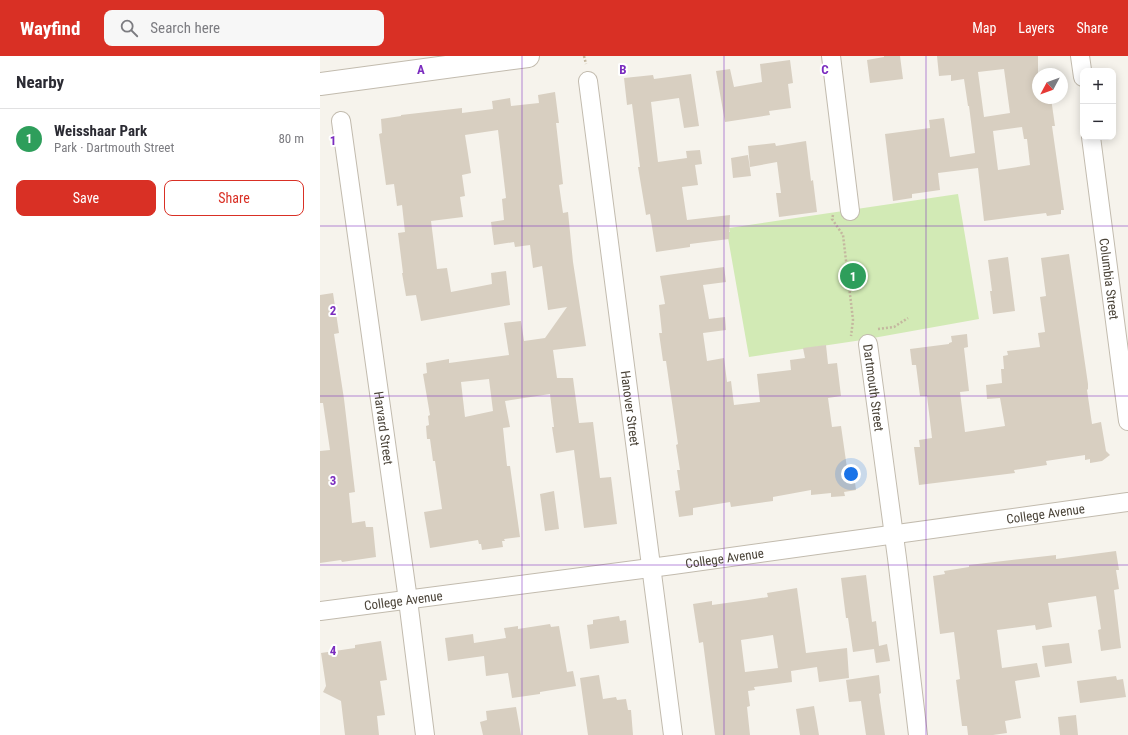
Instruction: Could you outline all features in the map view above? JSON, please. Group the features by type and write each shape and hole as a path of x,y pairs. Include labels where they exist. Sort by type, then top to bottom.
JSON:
{"street":[{"path":"320,84 528,56"},
{"path":"831,56 850,211"},
{"path":"1080,56 1082,68"},
{"name":"Hanover Street","path":"588,81 673,735"},
{"name":"Harvard Street","path":"341,121 408,600 425,735"},
{"name":"Columbia Street","path":"1091,140 1128,421"},
{"name":"Dartmouth Street","path":"866,336 894,534 918,735"},
{"name":"College Avenue","path":"320,611 1128,502"}],"path":[{"name":"Dartmouth Street","path":"850,211 833,213 832,219 843,235 853,320 851,347 866,336"},
{"path":"851,333 866,336 894,327 908,318"}],"green space":[{"path":"958,194 979,319 862,340 749,357 727,232 730,232 729,228"}],"building":[{"path":"884,56 900,56 903,79 870,83 867,60"},
{"path":"937,56 1038,56 1038,68 1032,68 1032,104 1052,104 1055,126 1052,126 1064,210 1061,210 1061,214 1047,216 1046,213 984,221 978,168 938,173 940,190 912,194 912,198 893,201 885,134 930,128 929,120 944,118 950,157 975,153 964,79 951,81 951,75 939,76","holes":["1004,69 1010,113 984,117 978,72","1022,127 1024,139 1027,139 1030,165 998,170 993,131"]},
{"path":"790,60 793,83 788,84 791,108 769,111 770,115 725,122 716,71 730,69 734,87 762,82 760,64"},
{"path":"691,74 699,126 684,128 679,98 651,102 658,162 687,158 686,151 700,150 702,164 695,165 698,185 682,187 687,220 730,215 729,239 690,244 690,247 656,252 650,214 646,215 638,167 640,167 632,104 627,105 624,78 653,75 654,79"},
{"path":"555,92 559,123 556,123 563,184 559,185 563,213 568,212 573,262 586,346 553,350 557,378 573,378 579,423 593,422 600,478 611,477 617,524 584,528 574,450 556,453 552,427 554,427 550,394 505,401 510,427 503,428 507,466 510,466 520,537 504,539 505,541 502,541 503,547 482,550 481,544 479,544 478,540 430,548 424,512 442,509 435,461 433,461 430,439 427,439 426,426 429,425 428,416 430,415 423,374 427,373 426,363 449,359 449,363 509,355 504,323 521,321 524,341 545,338 567,307 548,310 542,266 533,268 530,245 515,247 514,242 494,245 491,222 504,220 502,199 506,198 498,130 465,135 471,173 462,175 465,196 460,197 463,217 431,221 437,269 447,268 451,292 492,284 491,273 506,271 510,305 421,321 416,295 406,296 398,233 405,232 402,205 397,206 394,184 386,185 379,134 382,133 381,119 401,115 462,108 462,113 493,109 492,101 510,98 511,106 539,103 538,95","holes":["489,379 493,411 465,417 461,382"]},
{"path":"806,141 817,212 779,217 776,193 781,193 777,162 750,167 748,146 775,143 776,146"},
{"path":"748,155 751,176 733,178 731,158"},
{"path":"1069,254 1088,384 1087,390 1092,424 1101,422 1106,451 1110,455 1102,461 1090,463 1090,459 1085,460 1085,455 1046,461 1047,465 1014,470 1015,473 919,485 914,447 920,447 919,440 932,438 927,396 920,396 916,365 912,365 910,349 949,344 952,342 951,336 967,334 968,347 964,348 969,391 960,392 965,432 1005,426 1000,398 987,399 986,385 1002,383 1001,369 1004,369 1003,356 1008,355 1007,351 1040,347 1038,333 1045,332 1040,297 1046,296 1041,258"},
{"path":"1008,257 1015,311 993,314 988,260"},
{"path":"724,267 726,282 703,285 709,319 725,317 726,330 703,333 707,361 724,358 727,382 731,381 734,405 760,402 757,374 791,370 790,360 805,358 803,348 826,345 828,364 837,363 841,396 828,398 832,427 841,426 847,468 853,467 856,490 844,492 845,496 831,497 831,493 811,495 811,490 773,497 773,501 731,507 730,502 693,508 693,515 679,517 675,491 680,490 677,470 680,470 676,445 678,444 666,361 663,361 659,333 662,333 659,305 665,304 660,276"},
{"path":"333,293 339,333 334,334 344,399 355,492 349,493 352,523 365,521 366,527 373,527 376,557 342,562 341,560 320,563 320,451 330,450 323,403 320,403 320,295"},
{"path":"554,491 559,529 545,531 540,494"},
{"path":"1116,551 1119,570 1116,570 1119,589 1114,590 1121,648 1101,651 1098,630 1101,629 1096,596 1048,603 1052,627 1036,630 1035,625 997,630 1002,668 1037,663 1040,677 1015,681 1021,718 1005,721 1007,733 993,735 968,735 967,726 962,726 956,680 960,679 954,632 940,634 933,576 945,574 944,571 969,567 969,565 1056,555 1056,559"},
{"path":"866,575 872,622 876,621 879,646 887,644 890,661 876,663 874,649 853,652 848,618 846,618 841,578"},
{"path":"797,588 806,653 847,648 849,678 819,682 817,667 791,671 792,682 754,687 755,690 748,691 750,706 747,707 750,735 715,735 703,642 699,643 693,604 712,601 712,605 748,600 768,597 767,593","holes":["773,635 778,668 745,672 741,640"]},
{"path":"619,616 620,621 626,620 629,643 590,649 587,625 593,624 593,620"},
{"path":"550,624 551,627 559,626 567,672 573,671 576,686 540,692 540,694 512,698 508,673 486,676 484,656 448,661 445,638 473,634 474,643 506,638 504,628 518,626 518,629"},
{"path":"381,641 387,680 380,681 385,715 377,716 379,735 345,735 341,701 323,692 326,686 321,653 355,648 355,645"},
{"path":"1069,643 1072,663 1045,667 1042,646"},
{"path":"599,675 603,699 616,697 617,700 626,699 628,710 631,710 633,735 588,735 580,678"},
{"path":"879,675 881,693 879,694 885,735 866,735 861,701 849,702 846,680"},
{"path":"1116,676 1117,680 1123,679 1126,697 1080,703 1077,681"},
{"path":"814,706 819,735 800,735 796,709"},
{"path":"516,707 521,735 483,735 480,722 487,720 486,711"},
{"path":"1076,715 1078,735 1060,735 1058,717"}],"place":[{"name":"Weisshaar Park","path":"853,276"}]}
